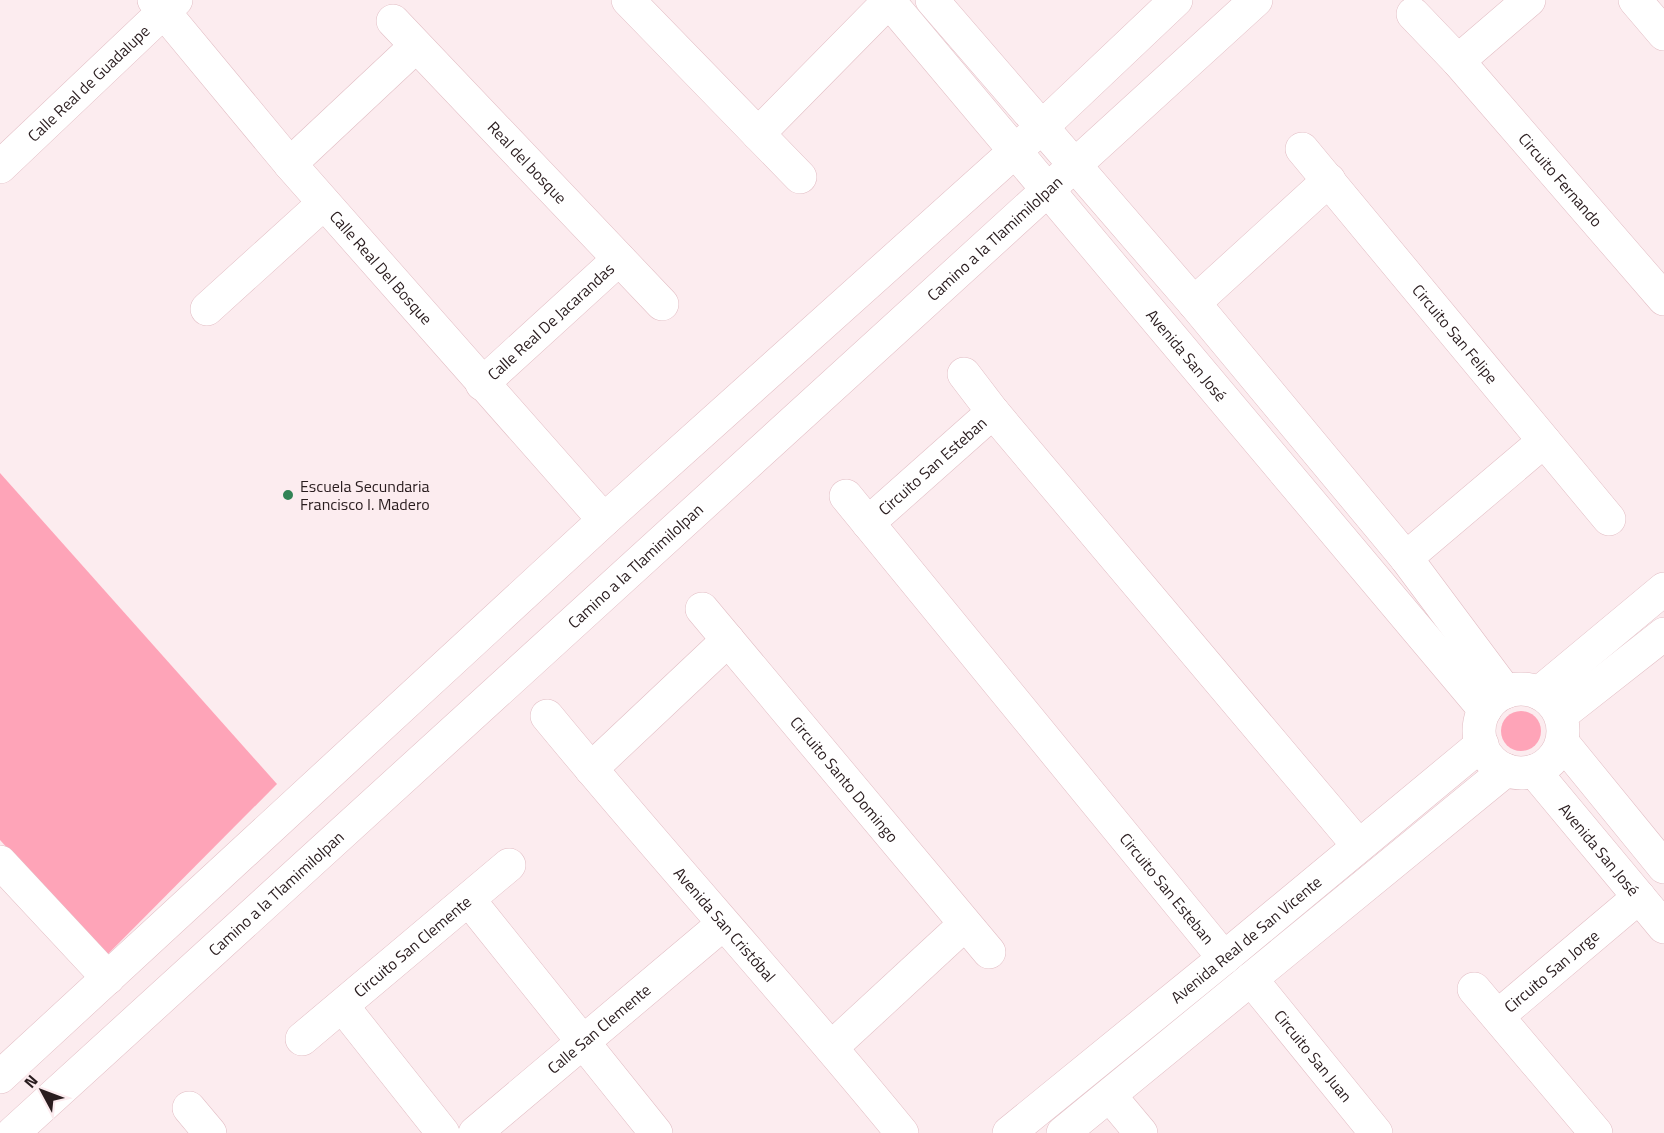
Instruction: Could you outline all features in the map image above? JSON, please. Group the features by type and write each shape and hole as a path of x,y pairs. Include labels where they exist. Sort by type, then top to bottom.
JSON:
{"street":[{"path":"627,0 800,177"},
{"path":"932,0 1077,165 1406,558 1495,701"},
{"path":"0,1077 604,520 1042,126 1176,0"},
{"name":"Camino a la Tlamimilolpan","path":"13,1133 1256,0"},
{"path":"1458,61 1529,0"},
{"path":"1635,0 1664,34"},
{"path":"758,134 889,1"},
{"name":"Avenida San José","path":"889,1 1014,150 1495,701"},
{"name":"Calle Real Del Bosque","path":"165,4 290,164 604,520"},
{"name":"Calle Real de Guadalupe","path":"0,167 165,4"},
{"name":"Circuito Fernando","path":"1413,14 1458,61 1664,299"},
{"name":"Real del bosque","path":"393,21 662,304"},
{"path":"290,164 416,46"},
{"name":"Circuito San Felipe","path":"1302,149 1609,519"},
{"path":"1194,303 1329,180"},
{"path":"207,309 324,203"},
{"name":"Calle Real De Jacarandas","path":"482,384 619,259"},
{"path":"964,374 993,412"},
{"name":"Circuito San Esteban","path":"1224,958 868,523 993,412 1358,845"},
{"path":"1406,558 1544,441"},
{"path":"846,495 868,523"},
{"path":"1664,589 1554,717 1556,754 1547,764 1520,770 1494,763 1484,751 1480,723 1495,701 1519,689 1532,690 1554,717 1664,867"},
{"name":"Circuito Santo Domingo","path":"702,609 988,952"},
{"path":"1554,717 1664,634"},
{"path":"591,769 728,640"},
{"name":"Avenida San Cristóbal","path":"547,716 723,924 832,1047 902,1133"},
{"name":"Avenida Real de San Vicente","path":"1009,1133 1482,744"},
{"name":"Avenida San José","path":"1520,770 1639,897 1664,927"},
{"name":"Avenida Real de San Vicente","path":"1063,1133 1251,979 1520,770"},
{"path":"0,862 108,978"},
{"path":"469,900 509,865"},
{"name":"Circuito San Jorge","path":"1596,1133 1498,1016 1639,897"},
{"name":"Circuito San Clemente","path":"443,1133 343,1007 469,900 656,1133"},
{"name":"Calle San Clemente","path":"475,1133 723,924"},
{"path":"832,1047 964,925"},
{"name":"Circuito San Juan","path":"1251,979 1376,1133"},
{"path":"1474,989 1498,1016"},
{"path":"302,1040 343,1007"},
{"path":"1110,1096 1141,1133"},
{"path":"189,1108 210,1133"}],"shaded area":[{"path":"0,473 277,784 106,956 0,840"},
{"path":"1521,711 1535,717 1541,731 1535,745 1521,751 1507,745 1501,731 1507,717"}],"place":[{"name":"Escuela Secundaria Francisco I. Madero","path":"288,495"}]}
